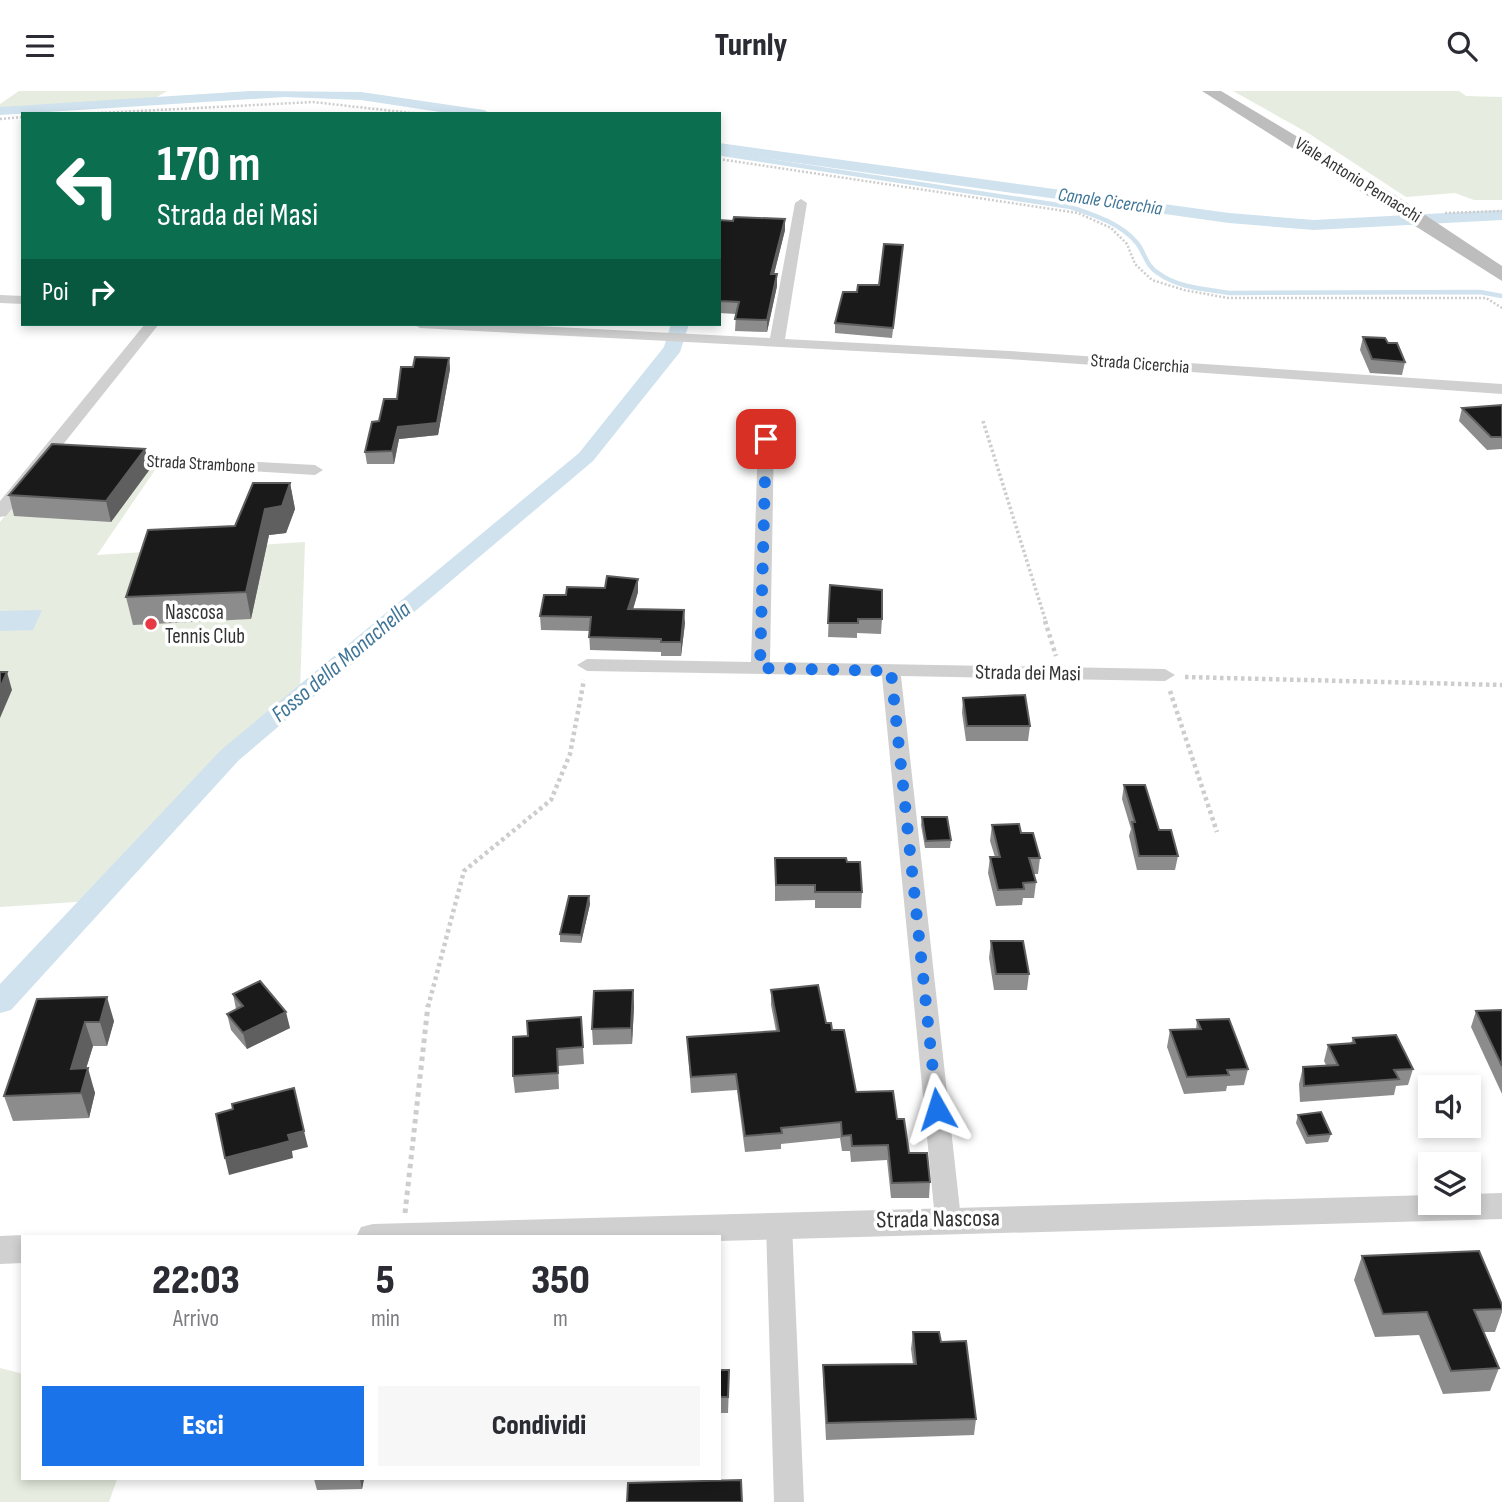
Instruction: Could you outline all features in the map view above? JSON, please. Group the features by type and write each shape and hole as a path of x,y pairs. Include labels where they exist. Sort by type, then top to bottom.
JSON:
{"main road":[{"name":"Viale Antonio Pennacchi","path":"1210,91 1410,213 1440,222 1502,275"}],"street":[{"path":"777,342 802,203"},
{"path":"0,299 21,300"},
{"path":"0,512 150,326"},
{"name":"Strada Cicerchia","path":"466,326 700,337 1502,389"},
{"path":"760,668 766,439"},
{"path":"46,456 72,457"},
{"name":"Strada Strambone","path":"99,459 315,470"},
{"name":"Strada dei Masi","path":"587,665 1165,675"},
{"path":"891,671 948,1219"},
{"name":"Strada Nascosa","path":"448,1235 948,1219 1502,1206"},
{"path":"779,1224 789,1502"},
{"path":"0,1250 21,1249"}],"path":[{"path":"120,112 313,102 402,112"},
{"path":"0,119 21,117"},
{"path":"721,159 1078,213 1111,228 1128,244 1135,264 1152,280 1184,290 1228,298 1486,298 1502,307"},
{"path":"1440,222 1502,211"},
{"path":"983,421 1062,673"},
{"path":"388,1235 425,1018 464,871 551,800 570,754 587,665"},
{"path":"1217,832 1165,675 1225,680 1502,685"}],"shaded area":[{"path":"19,91 167,91 152,100 0,109 0,104"},
{"path":"1233,91 1459,91 1466,96 1502,97 1502,200 1474,200 1455,193 1406,197 1308,133"},
{"name":"Nascosa Tennis Club","path":"49,461 157,467 97,555 305,542 300,692 226,754 90,901 0,907 0,522"},
{"path":"0,1368 21,1373 21,1480 117,1480 109,1502 0,1502"}],"water":[{"path":"42,610 33,630 0,631 0,611"}],"building":[{"path":"734,217 785,219 771,274 777,274 767,320 735,319 739,302 721,301 721,220 733,221"},
{"path":"884,244 903,245 893,328 835,323 843,292 857,292 858,285 879,285"},
{"path":"1363,337 1385,338 1388,343 1397,343 1405,362 1372,359"},
{"path":"415,357 449,358 437,423 398,427 392,451 365,452 372,422 379,421 384,399 397,399 401,367 413,367"},
{"path":"1502,405 1502,437 1491,437 1462,408"},
{"path":"52,444 145,449 106,501 9,495"},
{"path":"253,483 290,483 282,506 265,509 246,592 126,597 148,530 235,526"},
{"path":"607,576 638,579 628,609 684,610 681,642 589,637 591,617 540,616 544,595 566,595 567,587 605,588"},
{"path":"830,585 882,590 882,619 858,619 858,623 828,623"},
{"path":"0,672 7,672 0,688"},
{"path":"1025,695 1030,726 967,726 963,698"},
{"path":"1124,785 1145,785 1159,830 1171,830 1178,856 1139,856 1132,822 1135,822"},
{"path":"922,817 947,817 951,840 926,841"},
{"path":"1019,824 1021,833 1033,833 1040,858 1029,858 1036,882 1023,883 1024,889 998,890 990,857 1000,857 992,825"},
{"path":"775,858 846,858 847,862 860,862 862,892 815,892 815,885 776,885"},
{"path":"569,896 589,896 581,935 560,934"},
{"path":"991,941 1023,941 1029,974 996,974"},
{"path":"260,981 286,1012 243,1033 227,1014 243,1006 233,994"},
{"path":"818,985 826,1023 831,1023 832,1030 844,1030 856,1092 893,1091 897,1119 904,1119 909,1153 927,1153 930,1182 892,1183 888,1145 852,1146 851,1135 842,1136 841,1122 781,1128 782,1133 745,1136 736,1074 691,1077 687,1037 779,1031 771,990"},
{"path":"633,990 631,1028 592,1029 594,991"},
{"path":"107,997 100,1022 85,1022 71,1069 88,1068 81,1093 4,1096 37,999"},
{"path":"1502,1010 1502,1066 1476,1011"},
{"path":"581,1017 583,1047 557,1049 558,1073 513,1076 513,1037 528,1036 527,1021"},
{"path":"1229,1019 1248,1069 1227,1070 1229,1075 1187,1077 1170,1030 1201,1029 1197,1020"},
{"path":"1396,1035 1413,1069 1394,1070 1399,1079 1304,1086 1303,1067 1338,1065 1328,1045 1355,1043 1353,1038"},
{"path":"294,1088 304,1131 288,1135 290,1141 225,1158 216,1114 233,1109 232,1104"},
{"path":"1321,1112 1331,1134 1308,1136 1298,1115"},
{"path":"1479,1251 1502,1309 1474,1310 1499,1368 1451,1371 1427,1312 1383,1314 1362,1256"},
{"path":"913,1332 939,1332 941,1342 966,1341 976,1419 827,1423 823,1365 916,1364"},
{"path":"721,1370 729,1370 728,1397 721,1397"},
{"path":"741,1480 742,1502 627,1502 628,1483"}],"waterway":[{"name":"Canale Cicerchia","path":"0,111 285,93 361,96 470,112"},
{"name":"Canale Cicerchia","path":"721,147 1229,218 1314,225 1502,215"},
{"path":"723,154 1071,207 1123,230 1137,243 1151,267 1166,278 1202,289 1230,293 1480,292 1502,296"},
{"name":"Fosso della Monachella","path":"0,1003 230,755 586,457 673,348 679,326"}],"place":[{"name":"Nascosa Tennis Club","path":"151,624"}],"route":[{"path":"766,439 760,668 891,671 937,1109"}]}
